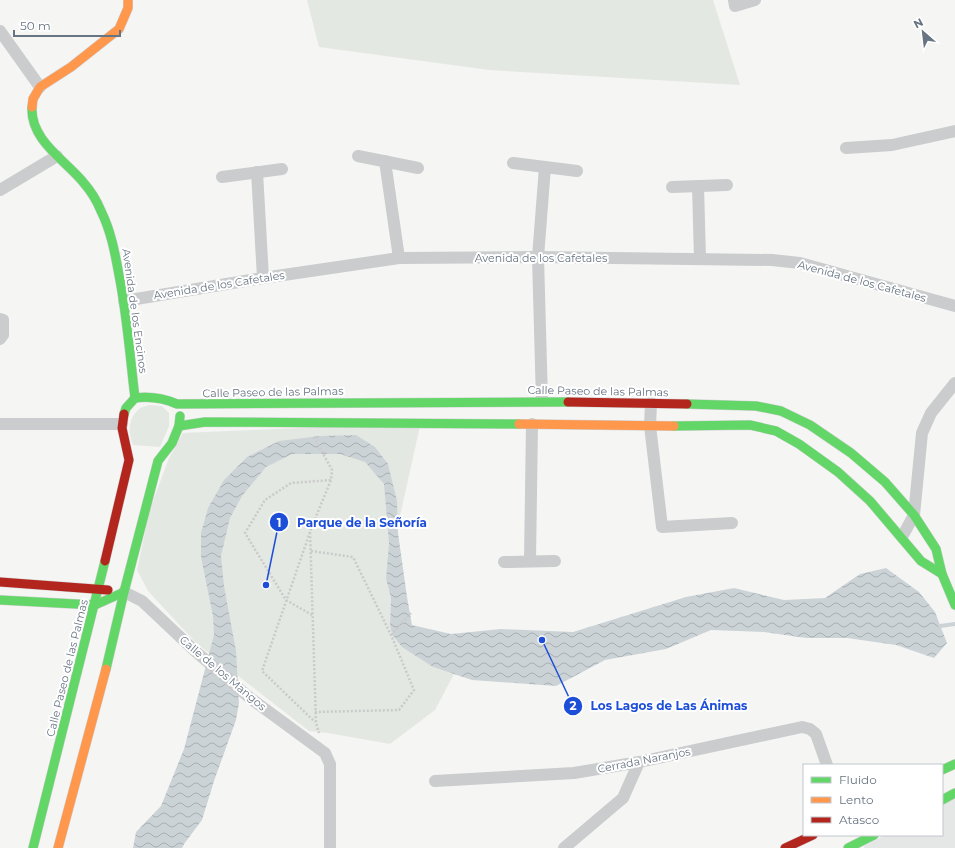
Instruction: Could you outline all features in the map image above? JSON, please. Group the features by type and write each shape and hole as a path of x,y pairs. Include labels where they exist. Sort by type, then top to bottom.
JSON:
{"street":[{"path":"0,31 40,86 71,67 119,29 128,8 128,0"},
{"path":"734,3 755,0"},
{"name":"Avenida de los Encinos","path":"40,86 33,99 32,112 35,125 42,140 84,183 101,210 114,242 124,301 135,398"},
{"path":"846,148 892,145 955,131"},
{"path":"0,190 57,156"},
{"path":"358,156 418,168"},
{"path":"385,161 399,258"},
{"path":"513,164 577,171"},
{"path":"542,401 538,257 545,167"},
{"path":"222,177 282,169"},
{"path":"257,172 263,278"},
{"path":"672,187 727,185"},
{"path":"698,186 700,259"},
{"name":"Avenida de los Cafetales","path":"124,301 263,278 399,258 538,257 772,260 800,263 955,306"},
{"path":"0,318 3,320 4,335 0,339"},
{"path":"902,537 914,515 922,433 931,413 955,383"},
{"name":"Calle Paseo de las Palmas","path":"33,848 95,605 129,460 123,440 122,424 125,410 135,398 149,396 164,399 177,404 487,412 532,424 650,426 750,425 776,431 799,444 838,472 870,501 902,537 921,562 942,574"},
{"name":"Calle Paseo de las Palmas","path":"179,426 205,422 487,412 542,401 756,406 781,411 810,425 851,453 885,482 914,515 936,549 942,574 954,602"},
{"path":"650,403 650,426 662,527 732,524"},
{"path":"58,848 112,648 124,592 158,461 172,443 179,426 180,415 177,404"},
{"path":"0,424 122,424"},
{"path":"530,561 532,424"},
{"path":"504,562 555,561"},
{"path":"0,582 98,588 124,592"},
{"path":"0,600 95,605 124,592"},
{"name":"Calle de los Mangos","path":"124,592 142,601 195,651 250,698 325,752"},
{"name":"Cerrada Naranjos","path":"435,782 574,773 639,762 802,727 810,729 816,734 827,764"},
{"path":"325,752 330,764 330,848"},
{"path":"564,848 624,798 639,762"},
{"path":"943,770 955,764"},
{"path":"943,799 955,793"},
{"path":"785,848 811,836"},
{"path":"853,844 872,836"}],"path":[{"path":"313,434 332,470 330,480 310,531 262,671 316,723"},
{"path":"313,615 286,600 245,533 265,500 291,483 330,480"},
{"path":"310,531 315,712 316,723 325,752"},
{"path":"311,551 353,557 391,635 414,690 399,710 315,712"},
{"path":"391,635 411,614"}],"shaded area":[{"path":"307,0 713,0 740,85 489,70 319,47"},
{"path":"150,405 162,406 169,413 169,426 160,447 133,445 130,436 132,418 139,409"},
{"path":"420,426 386,579 391,598 390,625 392,634 433,667 454,674 435,710 390,744 309,731 196,643 148,591 137,570 150,509 169,458 183,433 321,427"},
{"path":"955,798 955,848 864,848 864,846 883,836 943,836 943,804"}],"water":[{"path":"356,435 375,447 388,464 397,501 398,533 412,625 451,634 501,629 573,632 686,597 734,588 784,600 825,598 860,574 886,568 919,592 935,612 947,643 934,658 896,645 847,638 806,638 764,632 711,630 666,649 605,660 556,686 472,680 433,667 402,647 392,634 390,625 391,598 386,579 389,543 384,484 365,462 340,454 292,454 266,467 242,496 230,518 221,556 224,586 236,651 239,703 236,720 202,820 182,848 133,848 136,832 161,806 184,749 214,635 213,616 201,557 201,533 208,508 224,480 247,457 279,441 320,436"}],"waterway":[{"path":"940,626 955,624"}],"traffic: fast":[{"path":"32,107 33,119 37,130 50,149 88,188 97,203 110,234 122,290 135,398"},
{"path":"124,414 126,408 135,398 146,397 167,400 177,404 568,402"},
{"path":"687,404 756,406 781,411 810,425 851,453 885,482 914,515 936,549 942,574 955,605"},
{"path":"106,669 124,592 158,461 172,443 179,426 180,416"},
{"path":"179,426 205,422 519,424"},
{"path":"674,426 750,425 776,431 799,444 838,472 870,501 921,561 942,574"},
{"path":"33,848 105,561"},
{"path":"0,600 95,605 124,592"},
{"path":"943,770 955,764"},
{"path":"943,799 955,793"},
{"path":"848,848 872,836"}],"traffic: slow":[{"path":"32,107 33,99 40,87 71,67 119,29 128,8 128,0"},
{"path":"519,424 674,426"},
{"path":"58,848 106,669"}],"traffic: jam":[{"path":"568,402 687,404"},
{"path":"105,561 129,460 122,428 124,414"},
{"path":"0,582 108,590"},
{"path":"785,848 811,836"}],"place":[{"name":"Parque de la Señoría","path":"266,585"},
{"name":"Los Lagos de Las Ánimas","path":"542,640"}]}
